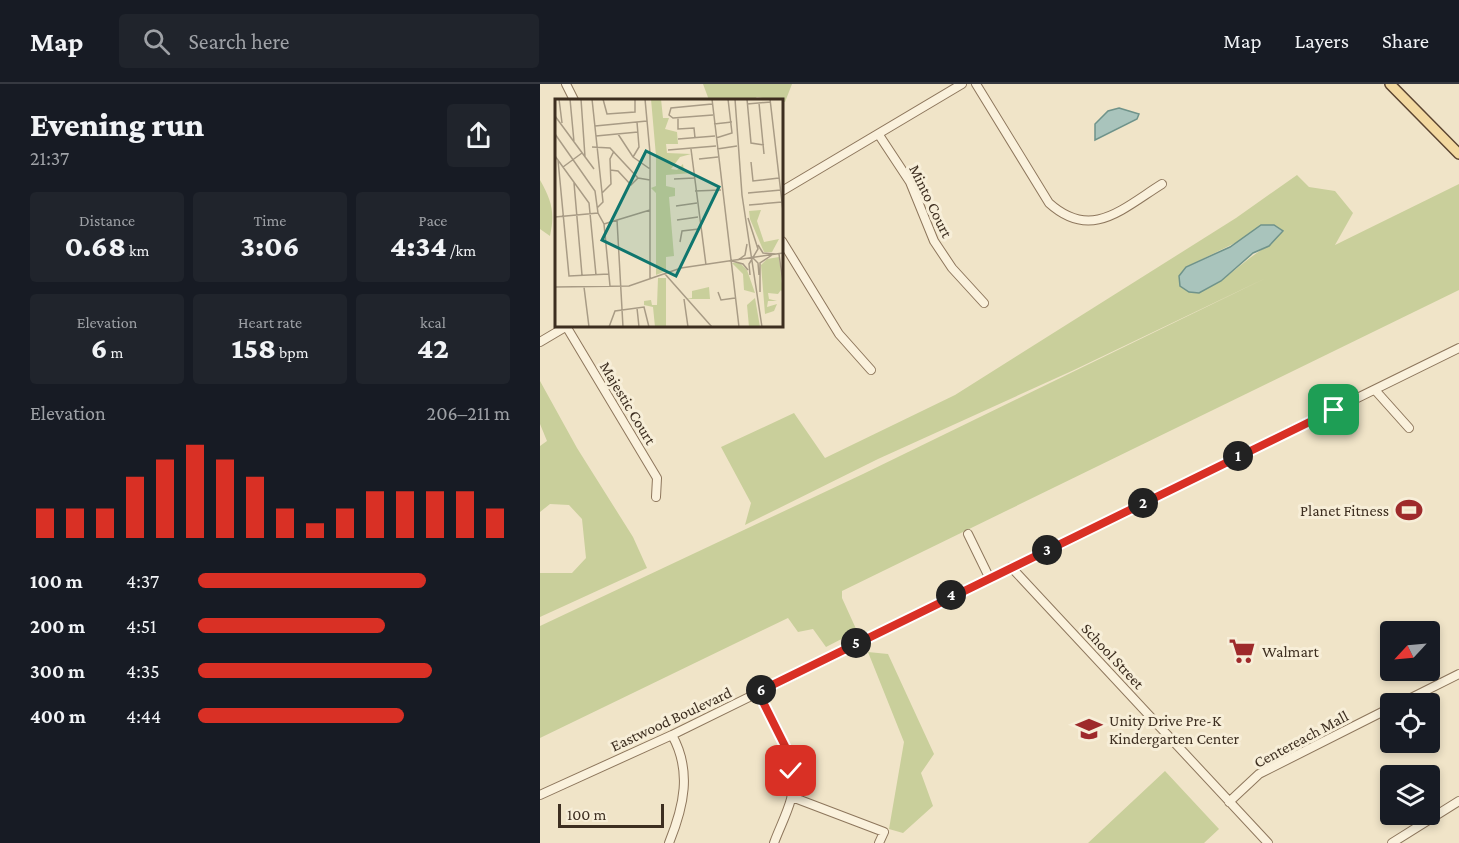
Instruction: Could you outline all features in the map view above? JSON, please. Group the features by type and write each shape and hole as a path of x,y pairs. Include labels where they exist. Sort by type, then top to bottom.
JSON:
{"main road":[{"path":"1390,84 1459,154"}],"street":[{"path":"566,84 574,99"},
{"path":"783,190 962,84"},
{"path":"976,84 1049,203 1062,215 1072,220 1107,218 1162,184"},
{"name":"Minto Court","path":"879,135 910,182 934,241 952,268 984,303"},
{"path":"783,243 839,334 871,370"},
{"path":"540,342 564,327"},
{"name":"Majestic Court","path":"567,327 657,478 656,497"},
{"name":"Eastwood Boulevard","path":"540,795 672,735 989,577 1459,348"},
{"path":"1375,390 1409,428"},
{"path":"968,534 989,577"},
{"name":"School Street","path":"1011,567 1268,843"},
{"path":"1421,693 1459,674"},
{"path":"758,692 786,748 791,771 792,797 774,843"},
{"name":"Centereach Mall","path":"1229,802 1259,774 1380,713"},
{"path":"669,843 681,812 685,777 680,748 672,735"},
{"path":"792,797 884,832 879,843"},
{"path":"1392,843 1459,801"}],"green space":[{"path":"703,84 792,84 785,102 783,99 757,97 754,99 709,99"},
{"path":"1297,175 1309,187 1335,191 1353,213 1335,245 1459,184 1459,290 842,591 842,598 857,631 826,647 813,629 798,632 788,618 540,738 540,626 863,474 1268,277 1074,370 878,459 745,525 751,503 721,447 794,413 825,458 955,395 1236,218","holes":["1237,242 1269,246 1209,288 1189,292 1186,267"]},
{"path":"540,180 551,207 550,236 540,229"},
{"path":"540,381 577,448 633,537 647,568 540,617 540,573 572,573 586,558 582,519 569,505 550,504 540,512 540,446 547,441 540,424"},
{"path":"868,652 888,654 934,754 921,773 933,806 903,833 889,829 904,742"},
{"path":"1165,771 1219,829 1204,843 1088,843"}],"water":[{"path":"1119,108 1139,114 1137,119 1095,140 1095,124 1108,111"},
{"path":"1261,225 1274,225 1283,231 1269,246 1253,253 1221,281 1199,293 1189,292 1180,286 1179,276 1186,267 1230,247"}],"place":[{"name":"Planet Fitness","path":"1409,510"},
{"name":"Walmart","path":"1242,651"},
{"name":"Unity Drive Pre-K Kindergarten Center","path":"1089,729"}],"route":[{"path":"791,771 786,748 758,692 1334,410"}]}
